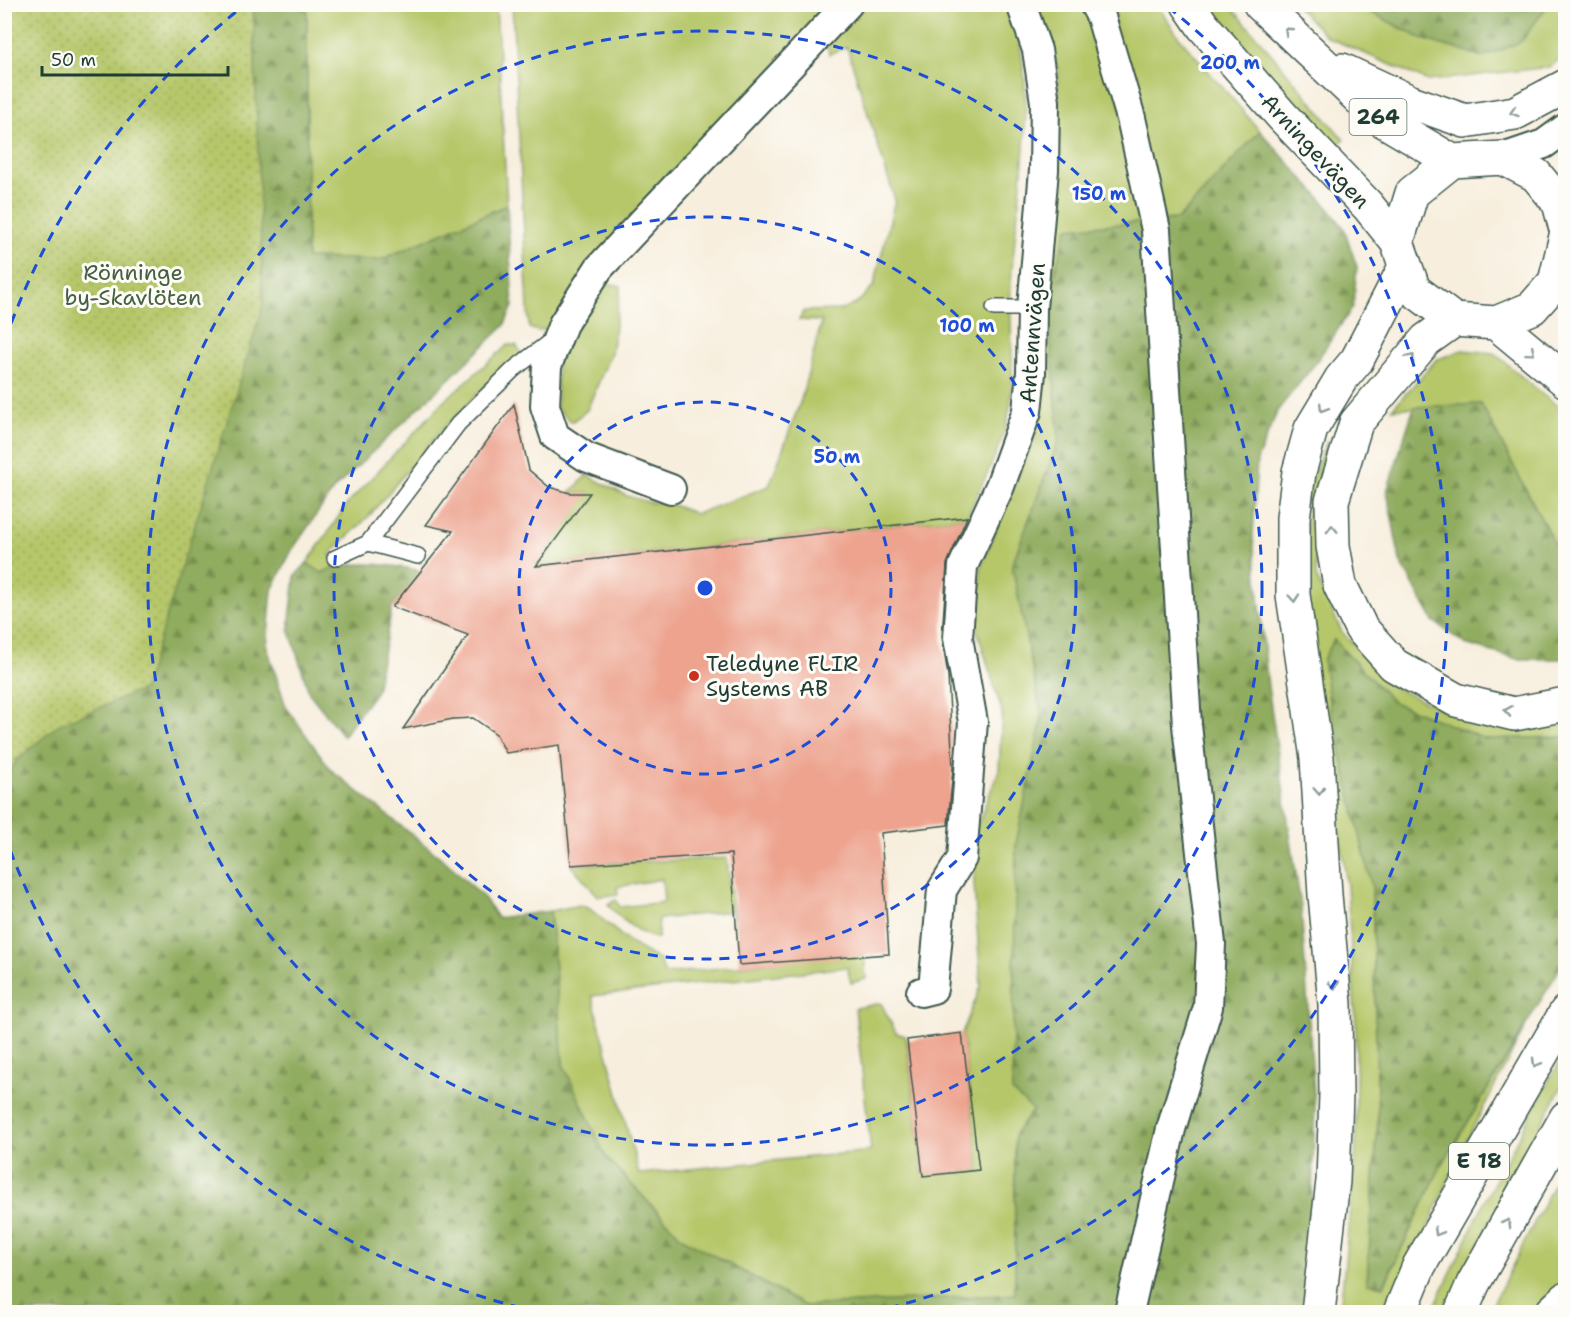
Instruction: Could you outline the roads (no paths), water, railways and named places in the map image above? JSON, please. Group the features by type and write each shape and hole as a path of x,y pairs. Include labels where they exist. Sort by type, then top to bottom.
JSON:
{"main road":[{"name":"Arningevägen","path":"1188,4 1203,26 1283,117 1368,206 1401,255 1414,290 1454,320"},
{"name":"264","path":"1260,4 1381,119 1452,161"},
{"path":"1316,57 1411,102 1465,121 1515,113 1566,86"},
{"path":"1452,161 1503,158 1536,175 1559,203 1566,229"},
{"name":"Arningevägen","path":"1401,255 1412,193 1452,161"},
{"path":"1566,236 1560,290 1532,308 1496,323 1454,320 1426,340 1356,423 1332,501 1333,546 1340,585 1361,628 1394,665 1456,700 1514,714 1566,704"},
{"path":"1318,1312 1333,1181 1336,1094 1335,1004 1325,895 1317,758 1293,595 1293,518 1299,472 1311,429 1341,379 1357,360 1401,255"},
{"path":"1496,323 1566,381"},
{"name":"E 18","path":"1400,1312 1419,1266 1566,1012"},
{"name":"E 18","path":"1461,1312 1473,1284 1566,1118"},
{"path":"1552,1312 1566,1299"}],"street":[{"path":"671,489 586,457 555,436 545,406 547,366 563,324 600,268 848,4"},
{"name":"Antennvägen","path":"921,992 933,989 942,890 962,858 973,722 958,638 963,566 1000,486 1027,411 1031,373 1032,308 1044,170 1045,102 1037,50 1022,4"},
{"path":"1094,4 1101,17 1131,118 1156,230 1187,725 1211,944 1208,1007 1172,1129 1129,1312"},
{"path":"1503,158 1544,144 1566,128"}],"lane":[{"path":"994,308 1032,308"},
{"path":"335,558 368,543 458,424 514,369 559,335"},
{"path":"368,543 418,556"}],"place":[{"name":"Teledyne FLIR Systems AB","path":"694,676"}],"park label":[{"name":"Rönninge by-Skavlöten","path":"133,284"}]}
